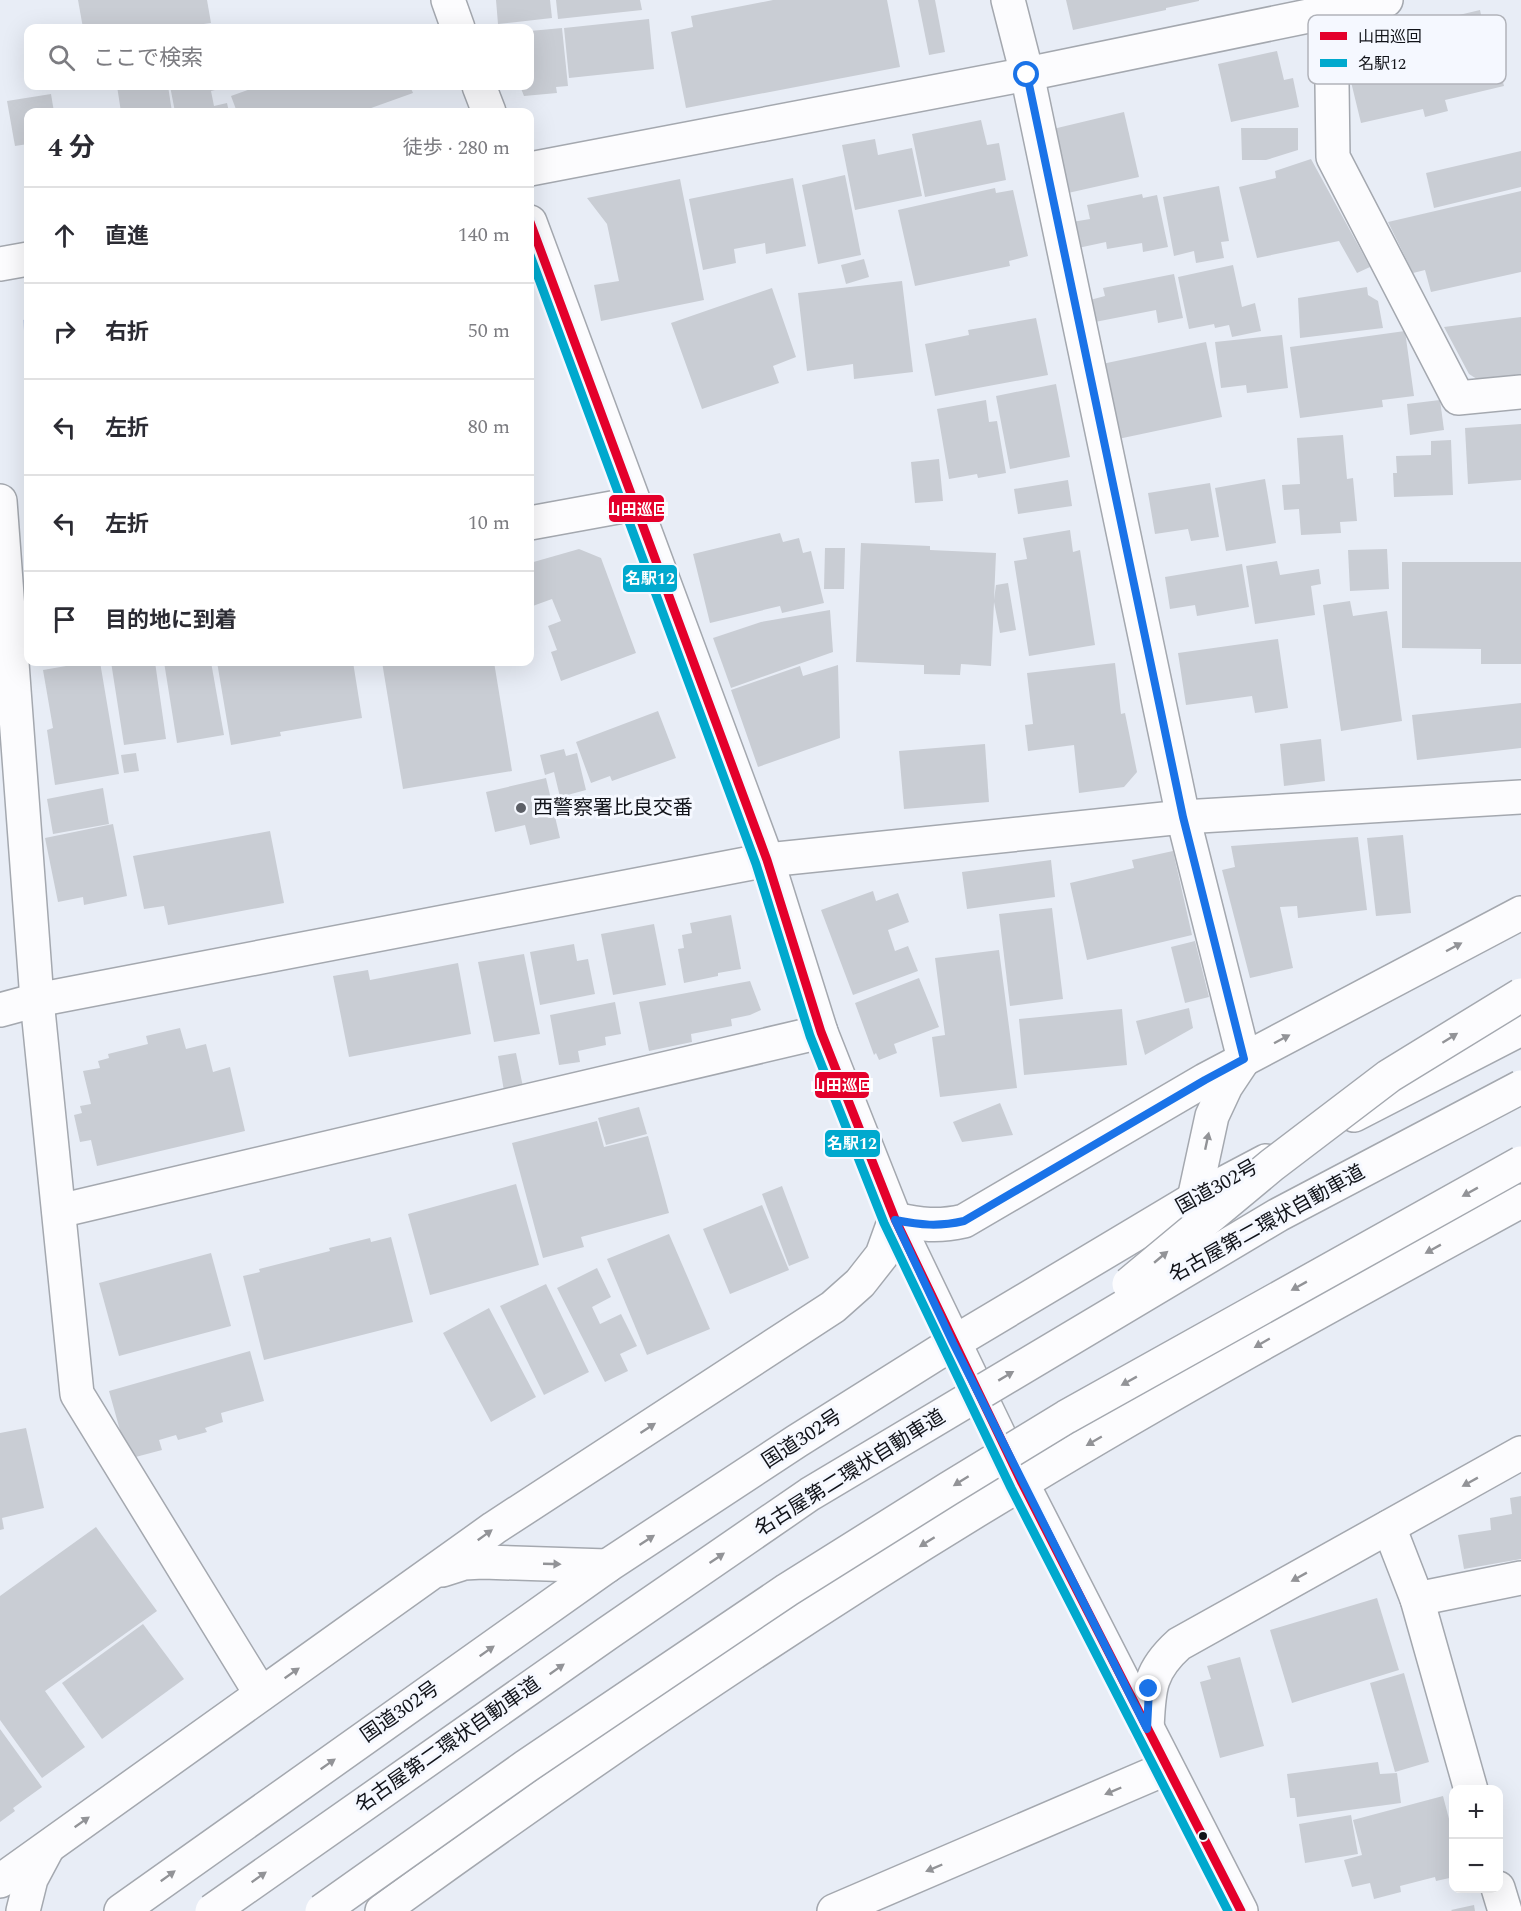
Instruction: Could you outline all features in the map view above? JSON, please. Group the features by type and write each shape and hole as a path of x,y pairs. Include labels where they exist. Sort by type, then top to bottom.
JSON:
{"main road":[{"path":"448,0 457,24"},
{"path":"1008,0 1027,75 1183,817 1244,1059 1226,1086 1212,1116 1194,1198"},
{"path":"1312,15 1386,0"},
{"path":"1331,11 1331,15"},
{"path":"534,168 1027,75 1308,16"},
{"path":"1332,84 1333,157 1458,398 1521,392"},
{"path":"481,90 487,108"},
{"path":"534,233 767,860 821,1032 895,1220 1023,1483 1241,1911"},
{"path":"0,264 24,260"},
{"path":"0,501 19,616 37,1000 77,1394 261,1694"},
{"path":"534,522 634,504"},
{"path":"0,1010 37,1000 767,860 1183,817 1521,797"},
{"path":"895,1220 943,1226 964,1221 1205,1080 1521,913"},
{"path":"1052,1348 1272,1165 1389,1076 1521,995"},
{"name":"国道302号","path":"121,1911 607,1566 797,1441 953,1343 1194,1198 1521,1029"},
{"path":"59,1211 821,1032"},
{"name":"名古屋第二環状自動車道","path":"212,1911 810,1494 1278,1215 1521,1087"},
{"path":"322,1911 525,1767 728,1629 927,1502 1065,1417 1521,1163"},
{"path":"382,1911 683,1701 864,1581 1023,1483 1284,1331 1521,1201"},
{"path":"0,1881 494,1528 832,1307 860,1283 882,1254 895,1220"},
{"path":"1147,1729 1149,1689 1155,1673 1165,1656 1179,1644 1521,1454"},
{"path":"1389,1527 1417,1599 1469,1785"},
{"path":"432,1573 464,1563 607,1566"},
{"path":"1417,1599 1521,1578"},
{"path":"834,1911 1167,1768"},
{"path":"23,1911 31,1879 49,1845"},
{"path":"1500,1893 1505,1911"}],"building":[{"path":"78,0 207,0 211,23 204,24 82,24"},
{"path":"496,0 550,0 552,18 498,24"},
{"path":"556,0 640,0 642,10 558,19"},
{"path":"773,0 887,0 900,67 686,108 671,32 693,27 691,16"},
{"path":"918,0 935,0 945,52 929,55"},
{"path":"1066,0 1199,0 1199,1 1073,30"},
{"path":"1480,10 1481,15 1459,15"},
{"path":"649,19 654,69 569,78 564,28"},
{"path":"562,28 568,86 556,87 557,93 524,96 522,90 534,90 534,31"},
{"path":"1277,51 1284,80 1293,78 1299,107 1231,122 1218,64"},
{"path":"1352,84 1504,84 1504,86 1445,100 1448,111 1425,117 1423,109 1361,123"},
{"path":"118,90 169,90 171,108 120,108"},
{"path":"171,90 215,90 211,91 214,106 227,103 228,108 174,108"},
{"path":"248,90 412,90 413,93 371,108 236,108 231,96"},
{"path":"51,94 53,108 24,108 24,145 15,146 7,101"},
{"path":"1124,112 1139,177 1068,193 1053,129"},
{"path":"981,120 987,145 999,143 1006,180 925,197 912,134"},
{"path":"1241,128 1298,128 1298,150 1266,160 1242,160"},
{"path":"875,139 878,155 912,148 922,196 855,210 842,145"},
{"path":"1521,151 1521,187 1434,208 1426,173"},
{"path":"1311,159 1370,267 1357,273 1339,241 1257,258 1239,187 1276,178 1275,171"},
{"path":"845,175 861,255 818,264 802,185"},
{"path":"793,178 806,246 766,254 765,243 734,249 736,263 703,270 689,199"},
{"path":"680,179 704,300 601,321 594,285 619,281 607,224 587,198"},
{"path":"1219,186 1229,241 1221,242 1224,258 1196,263 1194,251 1174,256 1163,197"},
{"path":"995,188 996,193 1013,190 1028,256 1009,261 1010,266 915,286 898,210"},
{"path":"1521,191 1521,272 1431,292 1425,270 1413,273 1388,222"},
{"path":"1142,194 1143,198 1157,195 1168,247 1143,252 1142,243 1107,249 1106,242 1078,248 1072,222 1090,219 1087,205"},
{"path":"864,259 869,277 846,284 841,265"},
{"path":"1233,265 1242,307 1255,303 1261,331 1232,337 1229,325 1215,328 1214,324 1189,329 1178,277"},
{"path":"1174,274 1183,318 1158,323 1156,310 1095,322 1090,300 1105,296 1103,288"},
{"path":"902,281 913,372 854,379 853,364 807,371 798,293"},
{"path":"1367,287 1368,295 1378,301 1383,328 1300,338 1298,298"},
{"path":"772,288 796,357 773,366 779,383 702,409 671,323"},
{"path":"1521,317 1521,376 1480,381 1469,374 1444,327"},
{"path":"1036,318 1048,375 935,396 925,344 969,335 968,330"},
{"path":"1405,331 1414,396 1382,400 1383,407 1300,418 1290,347"},
{"path":"1282,335 1288,388 1247,393 1246,385 1221,388 1215,342"},
{"path":"1206,342 1222,417 1118,439 1102,364"},
{"path":"1056,384 1070,457 1010,469 996,396"},
{"path":"986,400 989,422 997,421 1006,473 978,478 977,474 949,479 937,409"},
{"path":"1440,400 1444,430 1410,435 1407,404"},
{"path":"1521,424 1521,480 1468,484 1465,428"},
{"path":"1343,435 1347,479 1353,478 1357,521 1340,522 1341,533 1301,535 1299,509 1284,510 1282,485 1300,484 1297,438"},
{"path":"1451,440 1453,495 1394,497 1393,473 1397,473 1396,456 1431,455 1431,441"},
{"path":"939,459 943,501 915,503 911,462"},
{"path":"1265,479 1276,543 1226,551 1215,488"},
{"path":"1068,480 1072,506 1018,514 1014,489"},
{"path":"1210,483 1219,537 1191,541 1188,529 1155,534 1148,493"},
{"path":"1070,530 1073,552 1080,550 1095,645 1029,656 1014,561 1027,559 1023,538"},
{"path":"780,533 783,542 799,538 803,553 811,551 824,603 782,613 780,606 710,623 693,554"},
{"path":"861,543 930,546 930,550 996,553 994,600 996,585 1008,583 1016,630 1000,633 994,602 991,666 961,664 960,675 924,674 924,665 856,662"},
{"path":"825,548 845,548 844,589 824,589"},
{"path":"579,549 601,558 636,653 561,681 551,652 557,650 548,626 561,621 552,599 534,606 534,562"},
{"path":"1387,549 1389,589 1350,591 1348,550"},
{"path":"1277,561 1280,575 1319,569 1321,584 1311,586 1315,615 1255,624 1246,566"},
{"path":"1402,562 1521,562 1521,664 1481,664 1481,649 1402,648"},
{"path":"1242,564 1249,607 1197,616 1195,605 1170,609 1165,577"},
{"path":"1350,601 1353,616 1387,611 1402,721 1341,731 1323,605"},
{"path":"830,610 833,652 731,688 713,638 761,622"},
{"path":"1278,639 1288,708 1255,713 1252,696 1186,705 1178,653"},
{"path":"1115,663 1121,714 1125,713 1137,772 1124,787 1079,793 1074,745 1028,751 1025,725 1033,724 1027,673"},
{"path":"838,665 840,738 758,767 731,690 800,666 803,676"},
{"path":"66,666 101,666 119,774 55,785 47,730 53,728 43,670"},
{"path":"112,666 156,666 166,739 124,745"},
{"path":"165,666 212,666 224,735 177,743"},
{"path":"218,666 354,666 362,718 280,732 281,736 231,745"},
{"path":"383,666 495,666 512,771 403,789"},
{"path":"1521,703 1521,748 1417,760 1412,715"},
{"path":"658,711 676,758 612,781 610,776 591,783 576,742"},
{"path":"1321,739 1325,781 1284,786 1280,744"},
{"path":"985,744 989,802 904,809 899,751"},
{"path":"564,749 566,756 577,753 586,790 560,797 554,772 545,775 540,755"},
{"path":"136,753 139,771 124,773 121,755"},
{"name":"西警察署比良交番","path":"546,778 560,838 530,845 525,825 495,832 486,792"},
{"path":"103,788 109,824 53,834 47,799"},
{"path":"113,824 127,896 84,905 83,897 58,902 45,838"},
{"path":"270,831 284,903 168,925 164,906 144,909 133,856"},
{"path":"1403,835 1411,913 1376,916 1367,838"},
{"path":"1358,837 1367,910 1298,918 1297,906 1280,907 1293,968 1250,978 1222,870 1235,867 1231,846"},
{"path":"1173,851 1192,935 1087,960 1070,883 1134,868 1132,860"},
{"path":"1051,860 1055,897 967,909 962,872"},
{"path":"873,891 876,901 898,893 909,922 888,930 895,951 908,946 918,971 853,995 821,910"},
{"path":"1052,908 1063,999 1010,1006 999,914"},
{"path":"731,915 741,969 684,983 678,949 684,948 682,935 692,933 690,923"},
{"path":"654,924 666,985 613,995 601,934"},
{"path":"1195,941 1209,997 1185,1003 1171,947"},
{"path":"574,944 577,961 588,959 595,994 540,1005 530,952"},
{"path":"999,950 1017,1088 940,1097 932,1037 945,1035 935,958"},
{"path":"524,954 540,1034 494,1042 478,962"},
{"path":"458,963 471,1034 349,1057 333,976 368,970 370,980"},
{"path":"919,978 939,1027 894,1044 897,1053 879,1060 876,1053 874,1055 855,1003"},
{"path":"750,981 761,1010 731,1019 732,1026 691,1034 692,1042 649,1051 639,1002"},
{"path":"615,1002 621,1034 605,1037 606,1045 578,1051 580,1062 559,1065 550,1015"},
{"path":"1189,1008 1193,1028 1145,1055 1136,1021"},
{"path":"1122,1009 1127,1065 1024,1075 1019,1019"},
{"path":"180,1028 186,1049 206,1044 213,1072 230,1067 245,1131 97,1166 91,1140 80,1142 74,1115 82,1113 80,1106 91,1104 83,1071 100,1068 98,1061 109,1058 108,1054 148,1044 146,1036"},
{"path":"516,1053 523,1087 504,1091 498,1056"},
{"path":"1000,1103 1013,1135 962,1142 953,1122"},
{"path":"639,1107 647,1134 606,1145 598,1118"},
{"path":"597,1121 604,1147 648,1136 669,1213 581,1237 584,1247 543,1258 512,1143"},
{"path":"516,1184 539,1265 430,1295 408,1214"},
{"path":"782,1186 809,1258 789,1266 762,1194"},
{"path":"762,1205 789,1270 730,1294 703,1229"},
{"path":"669,1234 710,1329 647,1355 607,1259"},
{"path":"391,1237 413,1322 264,1360 243,1276 260,1272 259,1269 330,1251 329,1248 370,1238 371,1242"},
{"path":"211,1253 231,1326 119,1356 99,1283"},
{"path":"597,1268 611,1297 592,1307 600,1324 621,1314 637,1346 620,1354 628,1371 605,1382 557,1288"},
{"path":"546,1284 589,1372 544,1395 500,1306"},
{"path":"489,1308 536,1397 491,1422 443,1333"},
{"path":"250,1351 264,1401 221,1413 223,1422 205,1428 207,1432 178,1440 176,1435 159,1440 162,1450 128,1459 109,1391"},
{"path":"26,1428 44,1508 2,1518 4,1529 0,1530 0,1433"},
{"path":"1521,1496 1521,1559 1464,1569 1458,1535 1491,1530 1490,1518 1512,1514 1510,1498"},
{"path":"96,1527 157,1611 45,1691 85,1747 42,1778 0,1720 0,1596"},
{"path":"1377,1598 1399,1670 1292,1703 1270,1630"},
{"path":"143,1624 184,1679 102,1739 62,1683"},
{"path":"1240,1657 1264,1746 1220,1758 1200,1682 1211,1679 1207,1666"},
{"path":"1404,1673 1429,1762 1395,1772 1370,1683"},
{"path":"0,1729 42,1787 13,1808 15,1811 0,1822"},
{"path":"1378,1762 1380,1774 1397,1773 1401,1803 1297,1817 1295,1798 1290,1798 1287,1774"},
{"path":"1443,1796 1449,1819 1449,1878 1436,1881 1435,1877 1400,1886 1401,1892 1374,1899 1370,1883 1352,1887 1344,1860 1362,1855 1353,1820"},
{"path":"1351,1815 1358,1854 1305,1863 1299,1824"},
{"path":"1474,1905 1475,1911 1451,1910"}],"transit line":[{"name":"山田巡回","path":"534,233 767,860 821,1032 895,1219 1022,1483 1241,1911"},
{"name":"名駅12","path":"534,266 756,864 810,1036 884,1223 1011,1488 1228,1911"}],"place":[{"name":"西警察署比良交番","path":"521,808"}],"route":[{"path":"1027,75 1183,817 1244,1059 964,1221 943,1226 895,1220 953,1343 1147,1729 1149,1689"}]}
